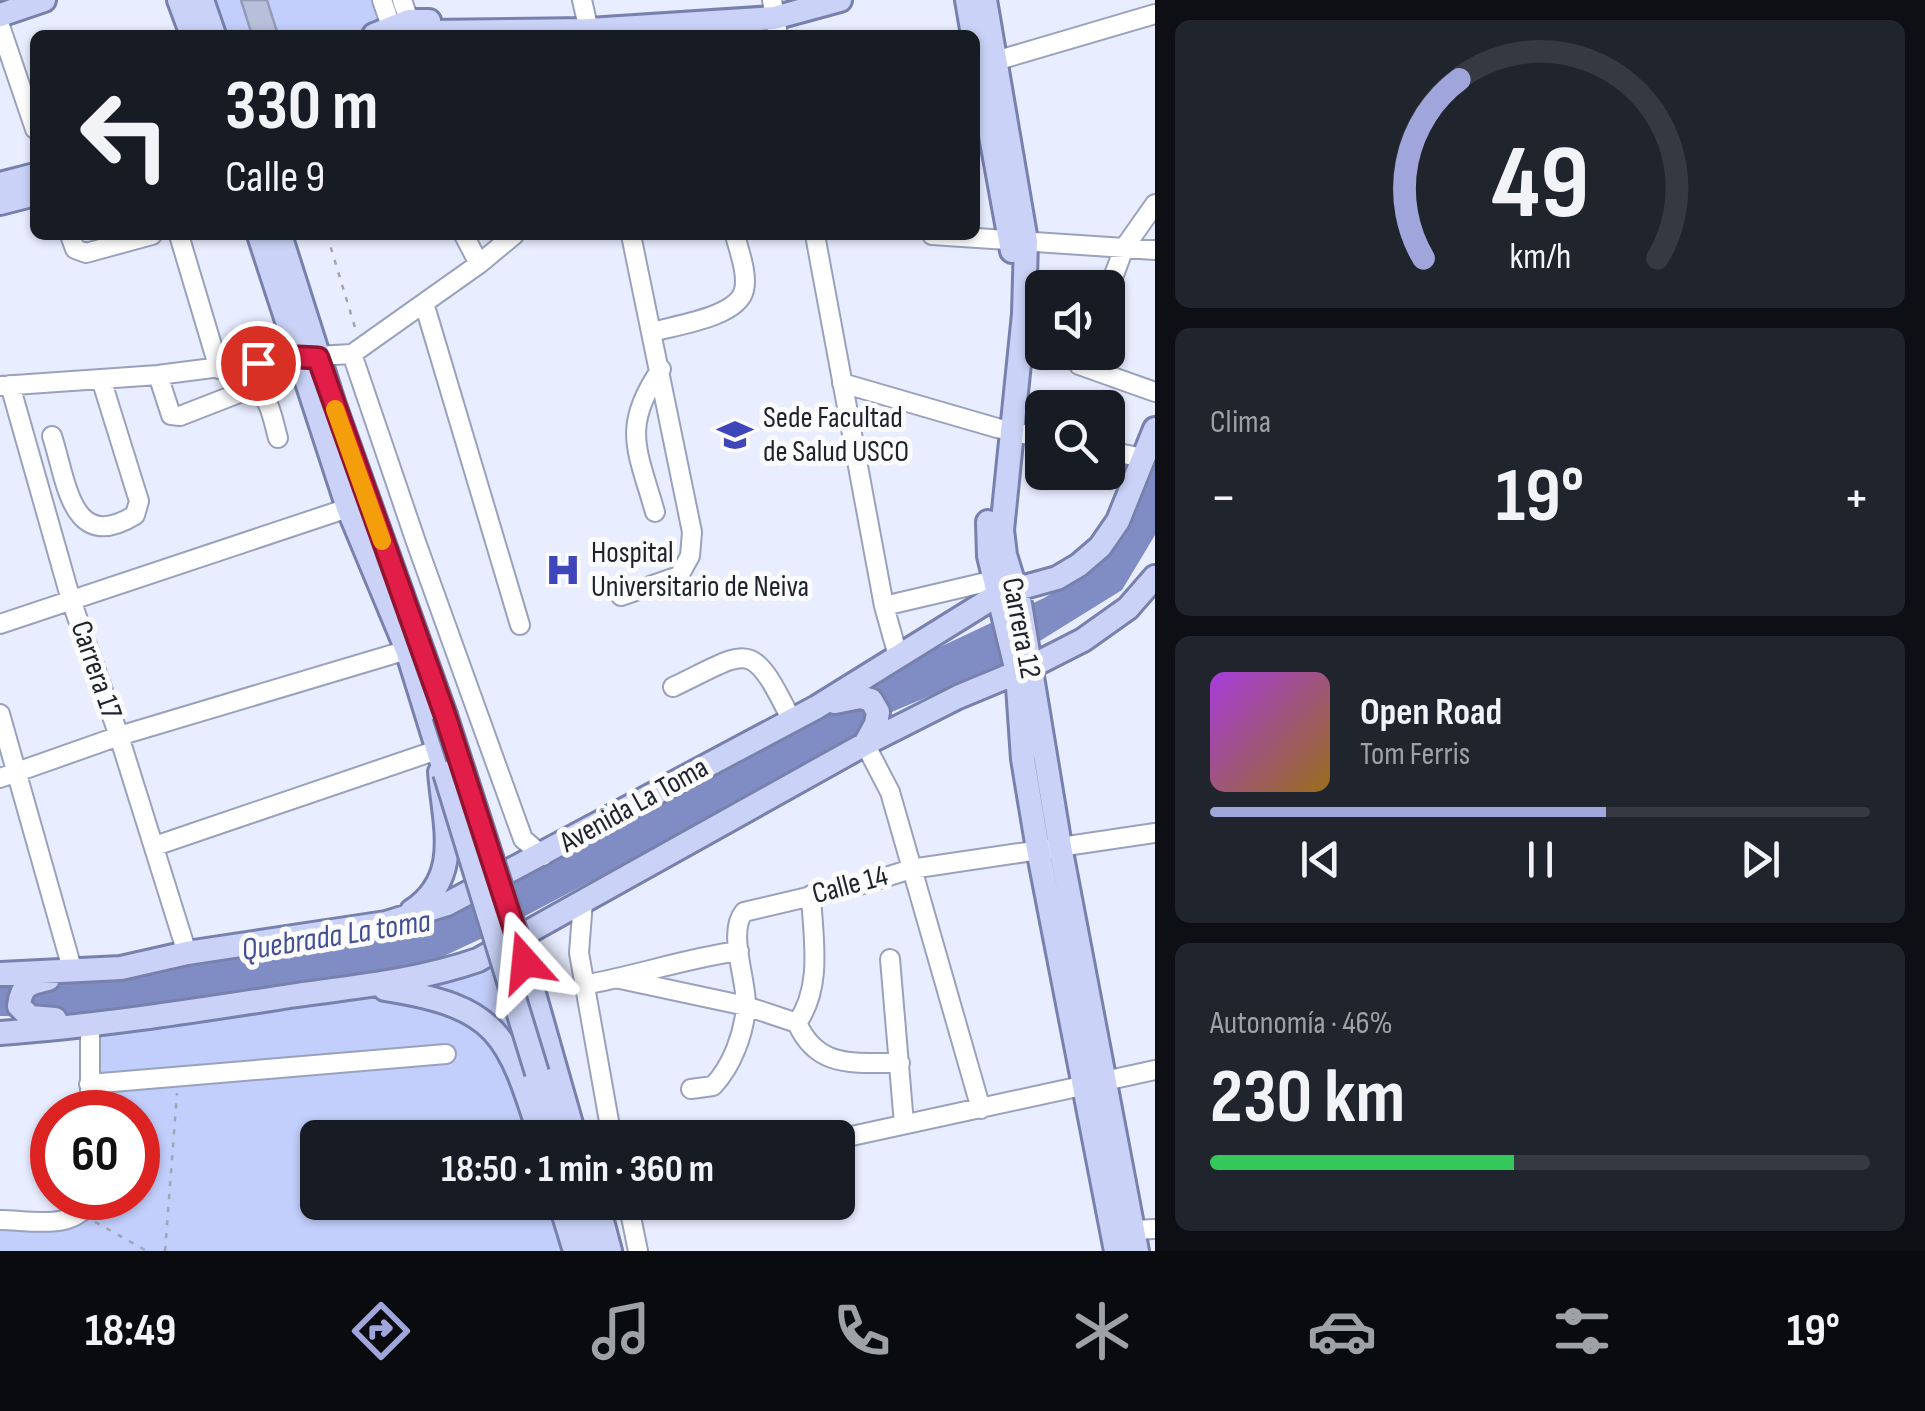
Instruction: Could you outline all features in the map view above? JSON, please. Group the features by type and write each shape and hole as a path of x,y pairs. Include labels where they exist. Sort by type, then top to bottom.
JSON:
{"main road":[{"path":"0,15 44,0"},
{"path":"179,0 190,30"},
{"path":"202,0 212,30"},
{"path":"773,12 796,0"},
{"path":"399,27 773,12 840,0"},
{"path":"966,0 972,30"},
{"name":"Carrera 12","path":"985,0 981,61 1019,240 1003,430 1002,530 1007,595 1022,666 1023,758 1049,847 1094,1083 1116,1251"},
{"path":"0,184 30,176"},
{"path":"0,203 30,195"},
{"path":"261,240 445,715 525,962 555,1120"},
{"path":"281,240 348,508 407,650 545,1071 568,1120"},
{"name":"Avenida La Toma","path":"0,974 121,968 187,953 386,923 447,904 817,707 1007,595 1058,578 1100,546 1118,522 1155,429"},
{"name":"Avenida La Toma","path":"0,1032 90,1027 367,986 443,972 478,960 864,744 1097,631 1128,608 1155,577"},
{"path":"817,707 860,696 871,700 878,712 864,744"},
{"path":"386,923 430,898 448,862 440,759"},
{"path":"118,1021 30,1018 19,999 32,983 121,968"},
{"path":"367,986 426,995 466,1010 486,1023 515,1058 535,1120"},
{"name":"Carrera 12","path":"1094,1083 1142,1237"},
{"path":"566,1220 575,1251"},
{"path":"583,1220 592,1251"},
{"path":"601,1220 610,1251"}],"street":[{"path":"382,0 399,27"},
{"path":"981,61 1155,14"},
{"path":"0,26 30,114"},
{"path":"1116,270 1124,248 1155,204"},
{"path":"980,238 1155,250"},
{"path":"72,240 80,252 131,240"},
{"path":"180,240 219,369"},
{"path":"467,240 479,264"},
{"path":"5,386 158,375 352,354 508,240"},
{"path":"622,596 679,576 690,556 692,532 632,240"},
{"path":"652,332 726,312 740,300 745,287 736,240"},
{"path":"816,240 884,606 898,656"},
{"path":"424,303 520,626"},
{"path":"352,354 522,839 542,856"},
{"path":"654,512 637,446 636,414 643,394 661,369"},
{"path":"1092,370 1155,392"},
{"path":"158,375 171,415 180,416 252,388 260,390 278,438"},
{"path":"52,436 78,516 94,527 116,526 135,515 139,500 101,379"},
{"path":"842,383 1025,435"},
{"name":"Carrera 17","path":"5,386 187,953"},
{"path":"1125,454 1144,458"},
{"path":"0,624 348,508"},
{"path":"884,606 1007,595"},
{"path":"9,775 119,736 407,650"},
{"path":"673,687 738,656 752,659 767,670 791,719"},
{"path":"0,714 9,775 73,972"},
{"path":"864,744 890,792 981,1108"},
{"path":"155,846 440,759"},
{"name":"Calle 14","path":"739,951 738,926 744,912 867,883 911,868 1155,833"},
{"path":"797,1023 807,1008 814,984 811,896"},
{"path":"583,901 578,936 583,985 609,1120"},
{"path":"583,985 620,979 694,957 739,951 746,1006 731,1064 713,1086 691,1089"},
{"path":"890,960 904,1124"},
{"path":"620,979 746,1006 797,1023 805,1040 818,1053 838,1062 900,1063"},
{"path":"89,1090 90,1027"},
{"path":"89,1084 446,1054"},
{"path":"855,1134 1155,1070"},
{"path":"0,1220 63,1220"},
{"path":"632,1220 638,1251"}],"path":[{"path":"165,1251 179,1076"},
{"path":"105,1220 146,1251"}],"shaded area":[{"path":"202,0 402,0 410,30 212,30"},
{"path":"492,953 516,1037 504,1040 535,1120 300,1120 300,1220 565,1220 575,1251 0,1251 0,1220 160,1220 160,1090 91,1090 92,1031"}],"water":[{"name":"Quebrada La toma","path":"1155,454 1155,535 1122,590 998,667 887,714 779,782 487,936 433,961 90,1017 0,1016 0,976 411,927 891,670 1044,598 1090,570 1125,532"}],"building":[{"path":"241,0 267,0 276,30 250,30"}],"slow traffic":[{"path":"335,409 382,541"}],"place":[{"name":"Sede Facultad de Salud USCO","path":"735,435"},
{"name":"Hospital Universitario de Neiva","path":"563,570"}],"route":[{"path":"258,363 318,358 445,715 525,962"}]}
